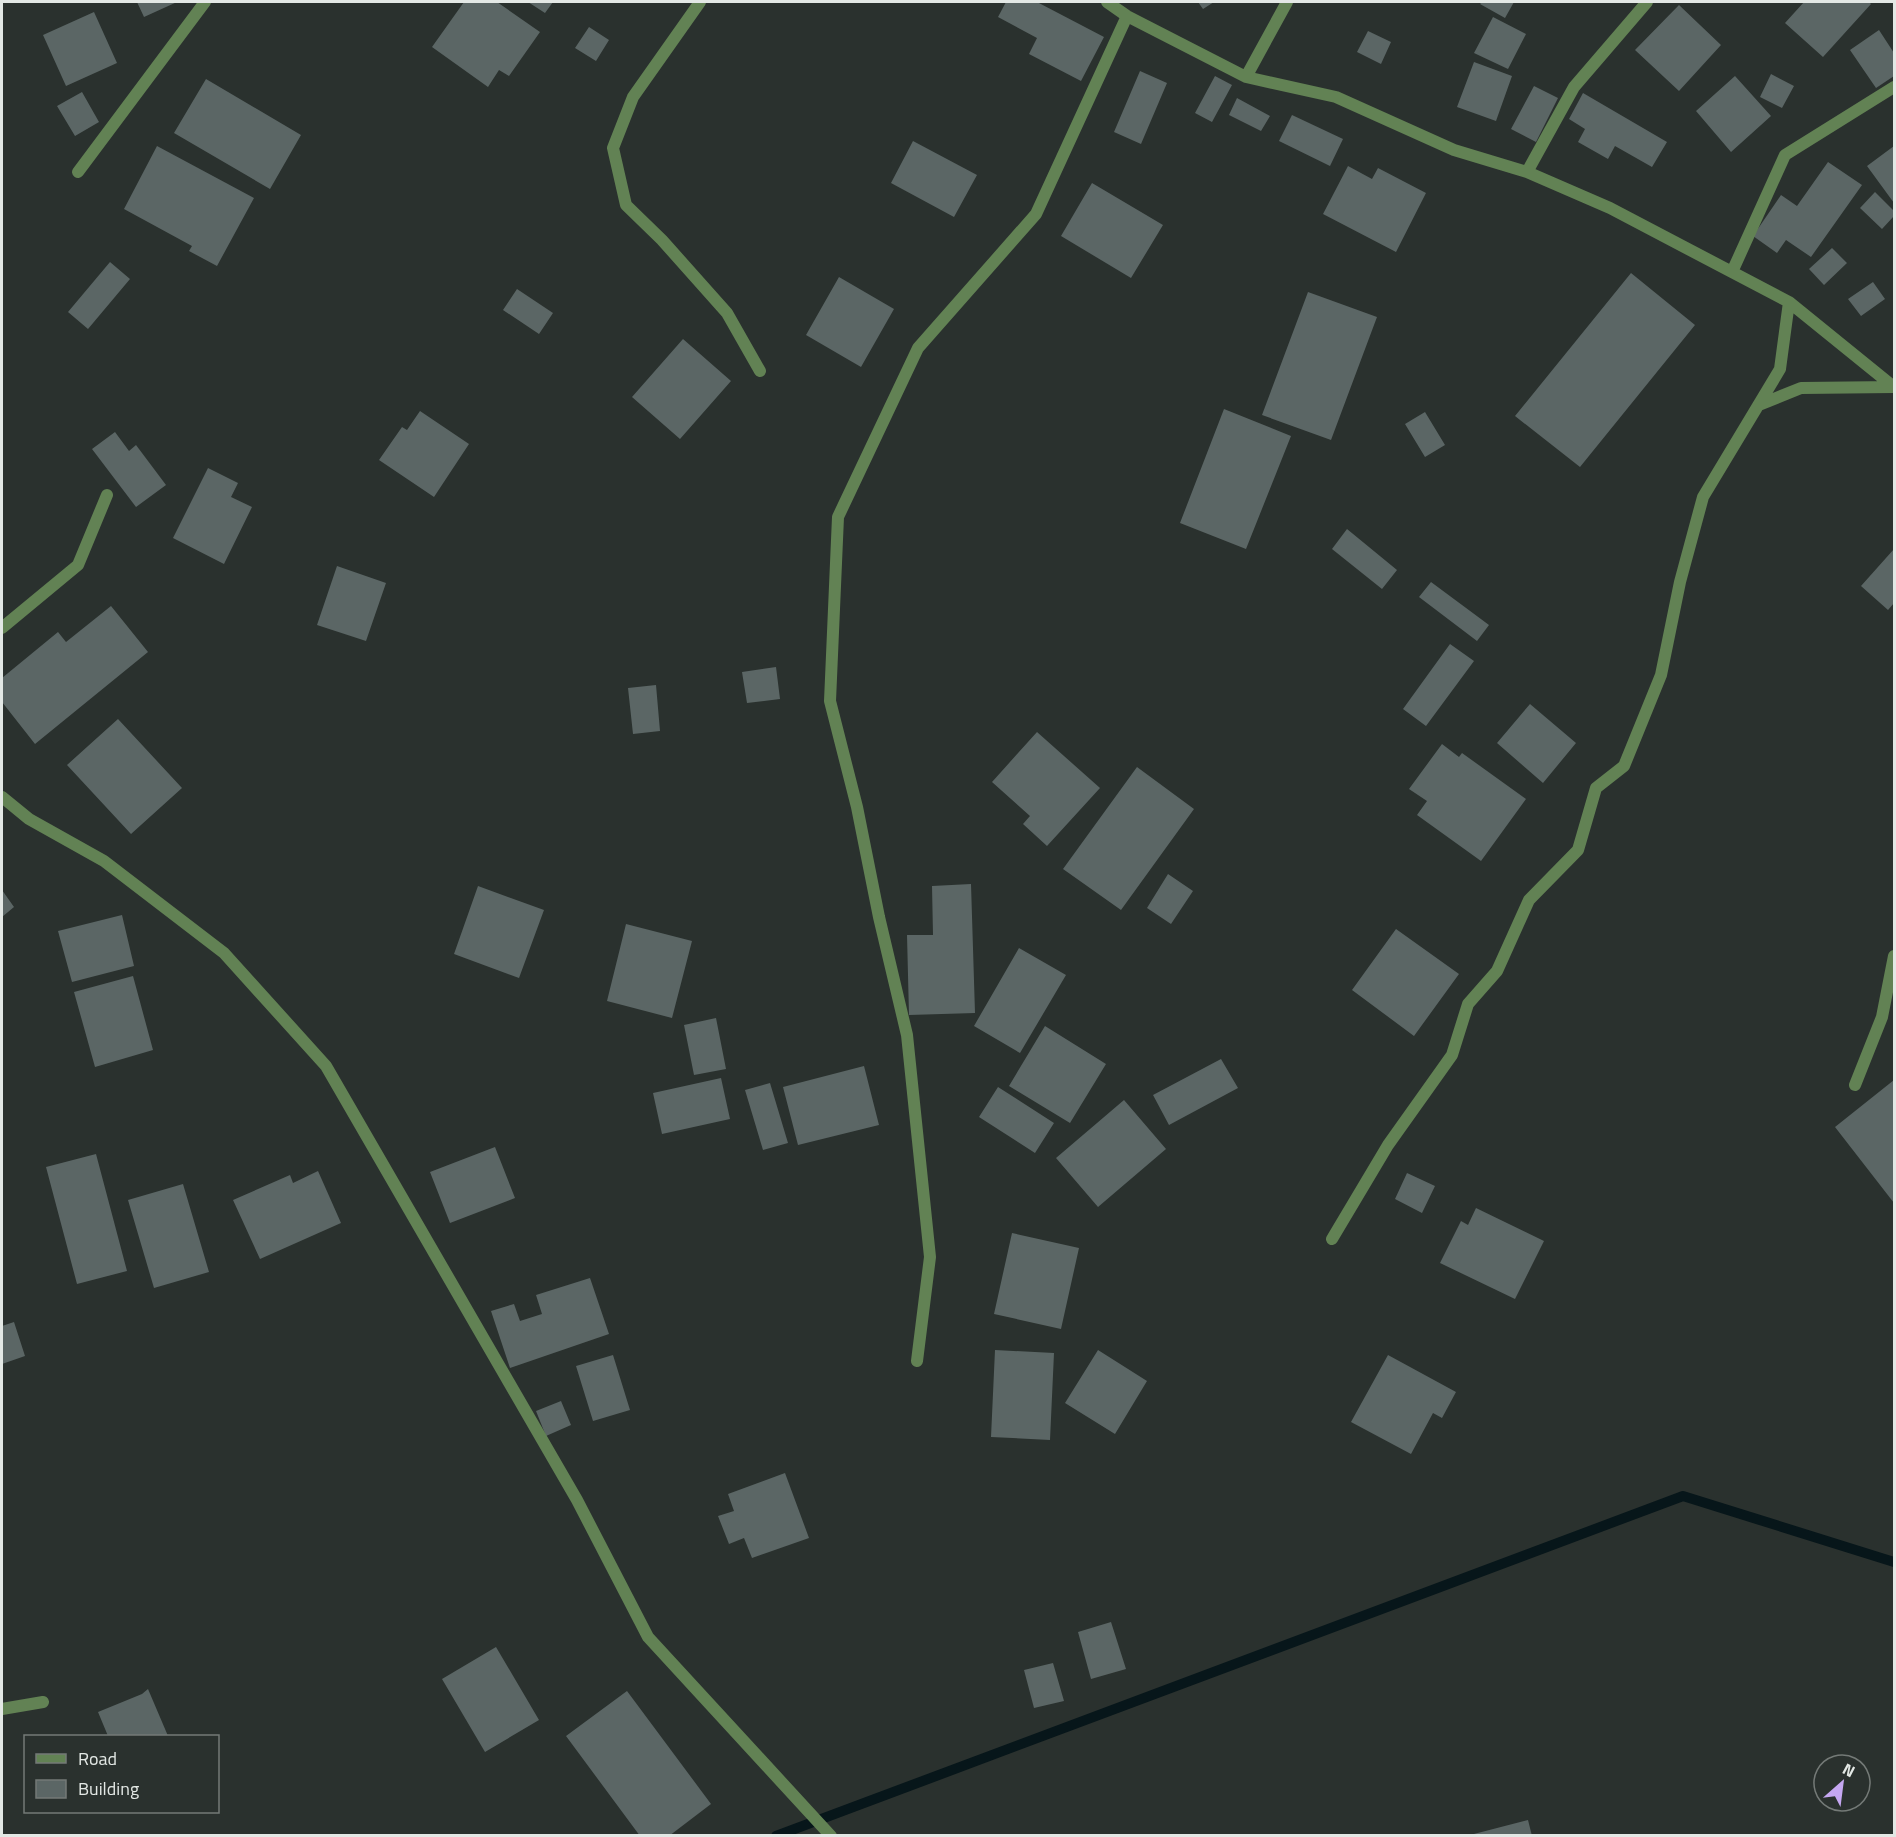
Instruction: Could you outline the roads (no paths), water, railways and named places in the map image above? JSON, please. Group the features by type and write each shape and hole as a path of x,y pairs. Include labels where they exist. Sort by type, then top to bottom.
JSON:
{"street":[{"path":"78,172 205,2"},
{"path":"700,2 633,97 613,147 626,205 662,240 727,313 760,371"},
{"path":"1107,2 1127,16 1246,77 1336,97 1454,150 1527,172 1610,208 1789,302 1894,387"},
{"path":"1246,77 1287,2"},
{"path":"1527,172 1574,87 1647,2"},
{"path":"917,1361 930,1257 907,1035 879,917 857,807 830,701 838,517 918,348 1036,214 1127,16"},
{"path":"1732,272 1785,155 1894,87"},
{"path":"1332,1239 1388,1144 1452,1055 1468,1004 1497,971 1529,900 1578,850 1596,788 1624,766 1661,675 1680,582 1703,496 1780,369 1789,302"},
{"path":"1759,405 1801,388 1894,387"},
{"path":"2,628 78,566 107,495"},
{"path":"2,797 29,819 104,861 224,953 326,1066 577,1500 648,1637 831,1836"},
{"path":"1855,1085 1882,1017 1894,956"},
{"path":"2,1709 43,1702"}],"waterway":[{"path":"776,1836 1683,1496 1894,1562"}]}
